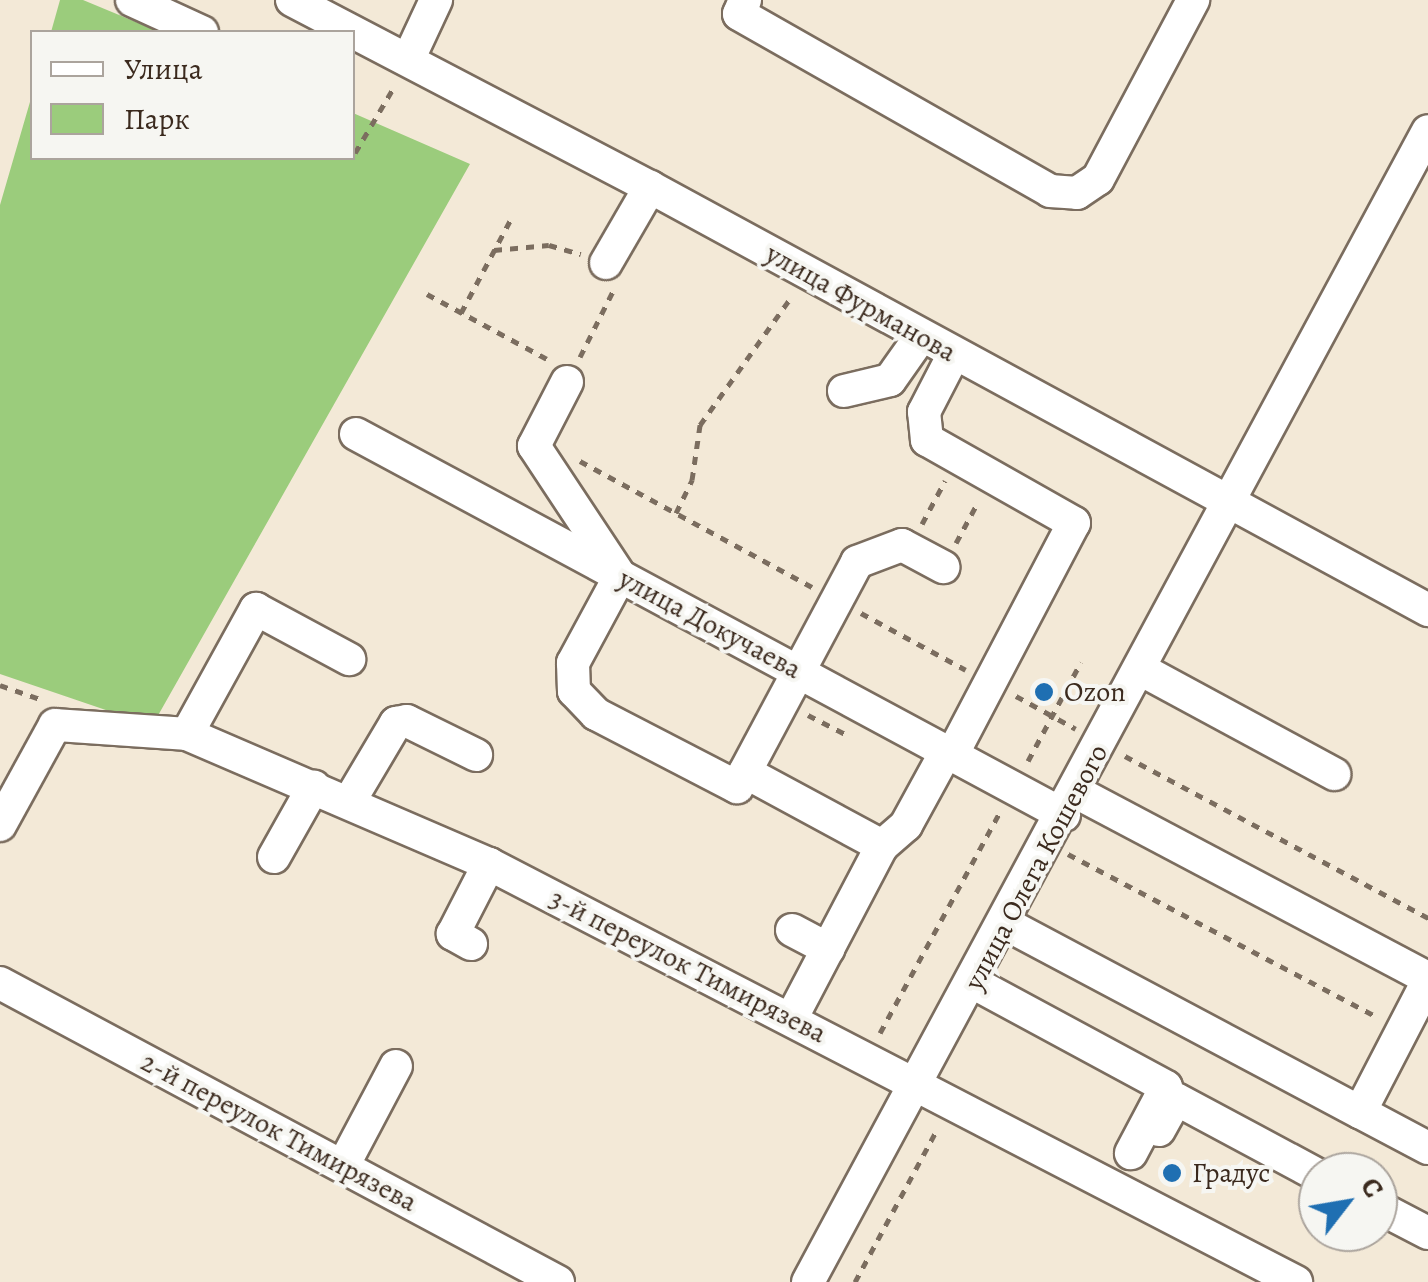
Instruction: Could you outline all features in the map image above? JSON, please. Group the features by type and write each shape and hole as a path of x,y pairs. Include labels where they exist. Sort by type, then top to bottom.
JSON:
{"street":[{"path":"132,0 198,30"},
{"name":"улица Фурманова","path":"292,0 353,30"},
{"path":"409,58 436,0"},
{"path":"745,0 739,14 1050,190 1077,193 1098,179 1192,0"},
{"name":"улица Фурманова","path":"355,31 650,186 1226,504 1428,610"},
{"name":"улица Олега Кошевого","path":"808,1282 1006,924 1226,504 1428,132"},
{"path":"606,263 650,186"},
{"path":"844,391 890,380 920,336"},
{"path":"791,1018 882,846 906,825 949,753 1074,523 933,448 923,429 928,401 954,354"},
{"path":"569,377 534,446 544,470 620,576 573,664 574,690 596,714 737,787 857,562 902,544 943,567"},
{"name":"улица Докучаева","path":"356,434 949,753 1005,802 1063,817 1428,980"},
{"path":"187,734 256,609 349,659"},
{"path":"1140,669 1334,774"},
{"path":"349,802 396,723 407,721 476,755"},
{"name":"3-й переулок Тимирязева","path":"0,825 55,725 187,734 489,864 1296,1282"},
{"path":"745,772 882,846"},
{"path":"274,857 314,786"},
{"path":"471,944 453,934 489,864"},
{"path":"1006,924 1428,1148"},
{"path":"792,930 828,949"},
{"path":"1360,1112 1428,980"},
{"name":"2-й переулок Тимирязева","path":"0,983 558,1282"},
{"path":"974,983 1166,1088 1130,1153"},
{"path":"343,1166 396,1066"},
{"path":"1124,1192 1176,1100 1298,1164"},
{"path":"1398,1217 1428,1233"}],"path":[{"path":"355,152 409,58"},
{"path":"461,312 512,218"},
{"path":"427,294 569,377 622,272 549,245 494,250"},
{"path":"676,513 692,480 700,425 743,358 778,321 805,272"},
{"path":"909,548 956,460"},
{"path":"943,567 990,479"},
{"path":"866,1058 1081,662"},
{"path":"783,702 849,736"},
{"path":"981,807 1005,802 1063,817 1402,1030"},
{"path":"855,1282 951,1103"}],"green space":[{"path":"60,0 83,0 155,30 52,30"},
{"path":"30,102 30,160 355,160 355,114 470,164 156,719 144,723 0,674 0,205"}],"place":[{"name":"Ozon","path":"1044,692"},
{"name":"Градус","path":"1172,1173"}]}
